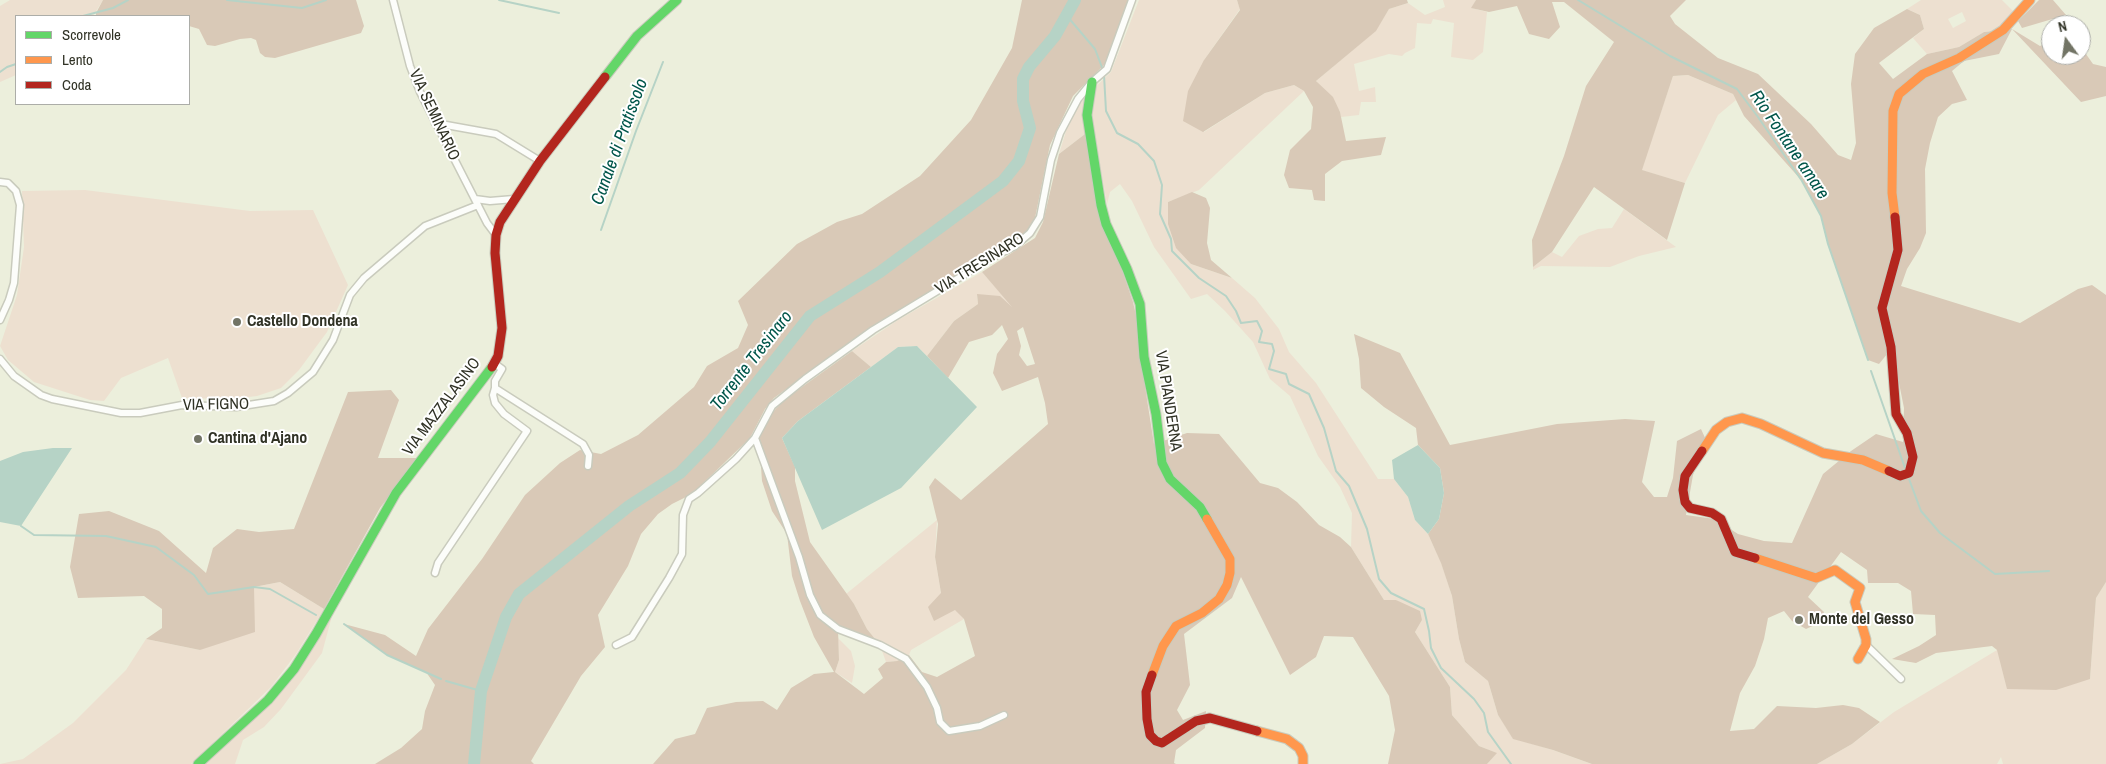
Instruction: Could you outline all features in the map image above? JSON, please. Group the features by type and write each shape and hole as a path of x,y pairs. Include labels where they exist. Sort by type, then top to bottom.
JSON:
{"street":[{"name":"VIA SEMINARIO","path":"393,0 414,79 476,202 496,235"},
{"name":"VIA MAZZALASINO","path":"198,764 268,700 294,669 396,493 483,383 494,364 500,348 502,328 495,253 496,235 500,222 540,161 630,44 677,0"},
{"name":"VIA TRESINARO","path":"616,645 632,637 682,554 683,515 689,499 736,459 755,438 772,406 805,379 873,330 1016,246 1030,233 1040,217 1051,160 1060,133 1072,108 1092,82 1107,69 1132,0"},
{"path":"1858,659 1866,645 1855,602 1860,588 1835,570 1816,578 1735,552 1721,520 1712,513 1690,508 1685,502 1683,490 1685,476 1716,430 1727,422 1742,418 1762,424 1823,453 1863,460 1900,476 1909,473 1913,457 1907,433 1896,414 1892,347 1882,308 1898,250 1892,193 1893,111 1898,94 1923,74 1959,58 2003,30 2030,0"},
{"name":"VIA PIANDERNA","path":"1092,82 1087,115 1101,205 1106,224 1127,269 1140,304 1144,330 1144,357 1156,414 1162,463 1170,479 1200,507 1230,559 1230,573 1227,585 1219,600 1202,613 1176,626 1163,646 1146,692 1147,719 1150,735 1156,742 1162,743 1196,721 1210,718 1216,719 1287,739 1299,748 1304,764"},
{"path":"435,123 496,134 540,161"},
{"path":"0,182 8,183 16,191 20,205 14,283 0,320"},
{"path":"476,202 514,199"},
{"name":"VIA FIGNO","path":"0,360 14,376 41,395 121,413 140,413 182,405 236,407 274,401 288,393 313,372 333,340 350,295 364,278 425,226 476,202"},
{"path":"435,573 438,563 527,431 504,414 495,403 492,395 495,381 502,369 494,364"},
{"path":"495,388 583,444 589,455 588,466"},
{"path":"755,438 800,557 810,595 820,615 838,629 880,645 906,659 927,687 937,708 940,722 949,731 980,726 1004,715"},
{"path":"1866,645 1901,679"}],"shaded area":[{"path":"10,0 103,0 94,15 15,15 15,75 0,82 0,6"},
{"path":"103,0 356,0 364,26 361,33 275,58 265,57 260,53 256,40 251,38 215,46 207,45 199,29 190,26 190,15 96,15"},
{"path":"1022,0 1128,0 1112,51 1105,64 1073,96 1050,145 1035,218 1023,237 873,326 774,398 765,409 750,438 692,494 672,504 658,514 641,534 628,566 598,615 605,647 581,676 531,761 534,764 375,764 401,748 422,729 425,711 435,685 426,672 387,655 344,624 385,635 416,656 428,629 482,559 525,495 560,463 580,450 601,454 638,435 694,387 707,366 738,348 748,325 738,301 797,244 837,222 862,214 920,176 971,120 1012,48"},
{"path":"1139,0 1237,0 1240,9 1204,60 1204,132 1265,93 1294,85 1304,91 1199,190 1168,202 1191,264 1232,278 1255,298 1279,329 1289,352 1316,383 1378,479 1394,479 1408,497 1415,520 1428,534 1441,562 1452,596 1465,662 1488,681 1498,715 1513,738 1592,764 1487,764 1496,753 1479,746 1452,715 1450,687 1415,632 1422,620 1396,600 1384,600 1351,547 1352,513 1340,487 1318,456 1290,396 1270,379 1253,342 1207,294 1191,299 1154,247 1132,201 1120,184 1110,192 1107,204 1094,131 1085,134 1059,154 1066,131 1077,108 1085,97 1111,72"},
{"path":"1237,0 1407,0 1408,3 1389,9 1376,31 1316,81 1333,97 1340,112 1346,141 1386,137 1381,155 1342,161 1325,174 1325,201 1314,200 1312,190 1289,188 1284,175 1290,150 1311,129 1313,107 1304,91 1294,85 1265,93 1203,132 1183,121 1188,91 1204,60 1240,10"},
{"path":"1443,0 1476,0 1472,8 1487,12 1483,52 1473,60 1451,57 1454,23 1433,19 1431,24 1417,23 1415,48 1402,56 1389,54 1354,64 1359,91 1375,87 1376,102 1361,102 1359,115 1341,117 1339,110 1316,81 1375,31 1389,9 1408,3 1425,15 1445,7"},
{"path":"1476,0 1686,0 1670,16 1675,24 1718,58 1758,74 1811,124 1838,155 1851,160 1856,143 1851,84 1855,54 1874,28 1907,9 1920,15 1924,29 1879,63 1893,79 1927,54 1959,47 1984,32 2012,29 1999,54 1964,61 1952,71 1967,100 1952,104 1938,117 1925,169 1926,233 1920,248 1907,269 1901,286 2020,323 2078,289 2092,285 2106,295 2106,582 2096,598 2090,679 2056,690 2007,689 1997,650 1992,646 1936,653 1916,663 1892,659 1919,646 1936,635 1935,615 1913,614 1911,591 1898,583 1868,583 1867,570 1841,552 1808,597 1824,612 1819,623 1806,629 1792,621 1784,611 1768,618 1764,639 1755,666 1740,693 1730,731 1754,729 1777,706 1816,708 1843,705 1859,708 1880,722 1852,744 1817,764 1592,764 1553,750 1513,739 1498,715 1488,681 1465,662 1452,596 1441,563 1428,534 1439,519 1444,493 1440,468 1418,445 1416,428 1384,407 1361,388 1359,359 1354,334 1400,353 1450,445 1557,424 1625,419 1655,421 1642,482 1654,497 1667,497 1673,478 1677,441 1701,429 1706,440 1693,475 1686,515 1715,519 1738,534 1764,541 1792,543 1823,474 1851,451 1876,434 1903,442 1904,408 1892,348 1879,364 1868,360 1828,244 1821,216 1802,181 1744,116 1733,94 1688,75 1673,76 1642,170 1685,183 1667,240 1594,187 1552,252 1533,267 1532,240 1564,156 1586,86 1614,42 1564,2 1552,2 1560,27 1549,39 1529,34 1517,6 1489,12 1471,8"},
{"path":"1921,0 2002,0 2013,11 1998,30 1984,32 1959,47 1927,54 1913,38 1924,29 1920,15 1907,9","holes":["1962,12 1966,21 1953,28 1948,19"]},
{"path":"2039,0 2053,0 2066,15 2041,15 2041,22 2022,28 2018,21"},
{"path":"2012,29 2041,46 2041,60"},
{"path":"2091,61 2093,64 2106,67 2106,96 2081,102 2046,65 2091,65"},
{"path":"1688,75 1733,94 1736,100 1718,115 1685,183 1641,170 1673,76"},
{"path":"1085,134 1101,224 1121,267 1133,302 1139,329 1141,361 1154,444 1187,433 1219,434 1260,483 1278,488 1297,502 1319,525 1340,537 1351,547 1384,600 1396,600 1420,611 1422,620 1415,632 1450,687 1452,715 1479,746 1497,753 1487,764 1388,764 1395,730 1389,696 1353,637 1324,636 1316,657 1290,675 1241,577 1232,598 1184,634 1190,685 1177,710 1183,720 1206,711 1205,728 1176,750 1174,763 1176,764 653,764 675,739 695,734 707,708 736,702 763,701 777,710 791,688 814,674 834,672 814,637 800,601 792,576 787,534 772,511 762,481 759,438 771,414 784,400 852,351 871,367 798,421 782,438 795,467 795,481 810,542 854,604 867,629 880,645 838,629 839,660 835,672 864,694 883,678 878,669 886,662 897,661 909,655 922,672 937,677 975,656 964,619 955,610 934,621 928,607 941,593 935,557 938,524 929,487 935,478 961,500 1048,424 1045,403 1038,377 1002,391 993,373 997,354 1008,339 1002,325 992,335 969,342 948,378 927,356 954,321 978,304 977,294 1000,296 1012,307 982,272 1035,238 1043,222 1059,154","holes":["1023,327 1035,364 1027,366 1019,355 1021,346 1017,331"]},
{"path":"85,190 250,211 313,210 348,285 327,332 299,370 281,388 257,396 231,399 182,398 168,358 121,378 104,401 90,400 34,382 8,360 0,346 17,295 24,247 22,191"},
{"path":"1192,192 1206,198 1210,208 1207,243 1211,260 1232,278 1191,264 1176,248 1168,224 1168,202"},
{"path":"1624,209 1676,247 1639,256 1610,267 1541,266 1533,270 1533,267 1552,252 1562,257 1579,236 1598,229 1612,228"},
{"path":"982,272 1017,311 977,295 978,304 954,321 927,356 917,346 898,347 871,367 852,351 898,320"},
{"path":"917,346 977,407 901,488 822,530 782,438 798,421 898,347"},
{"path":"391,390 399,400 378,458 418,458 380,508 324,609 280,582 254,587 255,632 200,650 146,639 162,628 162,609 144,596 78,598 70,567 79,514 109,511 159,531 206,573 213,548 237,529 259,532 294,529 348,392"},
{"path":"1418,445 1440,468 1444,493 1439,519 1428,534 1415,520 1408,497 1394,479 1392,460"},
{"path":"53,448 72,448 21,526 0,522 0,461 23,452"},
{"path":"937,520 935,557 941,593 964,619 911,650 909,655 897,661 886,662 880,645 867,629 854,604 846,594"},
{"path":"280,582 324,609 296,654 271,687 191,764 0,764 23,759 73,723 126,670 146,639 200,650 254,587"},
{"path":"2106,582 2106,764 2003,764 2001,757 1997,764 1817,764 1852,744 1894,712 1997,650 2090,679 2096,598"},
{"path":"332,616 322,653 281,709 264,727 243,740 235,764 204,764 310,652"},
{"path":"838,638 851,651 855,666 852,683 835,672 839,660"}],"waterway":[{"path":"87,15 113,8 128,0"},
{"path":"227,0 302,8 326,0"},
{"path":"499,0 559,13"},
{"name":"Torrente Tresinaro","path":"474,764 481,691 506,617 519,594 629,506 680,473 710,442 810,316 880,272 1003,181 1019,161 1030,128 1023,101 1023,79 1029,67 1055,36 1075,0"},
{"name":"Rio Fontane amare","path":"1578,0 1670,56 1737,89 1802,181 1821,216 1828,244 1868,360"},
{"path":"1067,16 1095,49 1103,70"},
{"name":"Canale di Pratissolo","path":"601,230 663,62"},
{"path":"0,72 15,64"},
{"path":"1104,75 1106,111 1117,133 1138,144 1154,161 1162,185 1160,214 1171,239 1172,251 1199,278 1226,296 1241,323 1257,321 1262,331 1259,342 1272,344 1274,351 1269,369 1286,374 1289,384 1309,394 1324,428 1336,471 1349,486 1367,529 1379,579 1391,593 1424,609 1431,648 1441,668 1474,699 1484,713 1488,732 1511,764"},
{"name":"Rio Fontane amare","path":"1871,371 1905,468"},
{"name":"Rio Fontane amare","path":"1909,479 1921,511 1940,533 1995,574 2049,571"},
{"path":"21,526 34,535 106,536 156,547 194,575 208,594 254,587 270,589 316,615"},
{"path":"344,624 387,655 441,679"},
{"path":"446,681 481,691"}],"traffic: fast":[{"path":"605,77 637,36 677,0"},
{"path":"1092,82 1087,115 1101,205 1106,224 1127,269 1140,304 1144,357 1156,414 1162,463 1170,479 1200,507 1207,519"},
{"path":"198,764 268,700 294,669 396,493 492,367"}],"traffic: slow":[{"path":"1895,217 1892,193 1893,111 1899,94 1923,74 1959,58 2003,30 2030,0"},
{"path":"1702,451 1716,430 1727,422 1742,418 1761,424 1823,453 1863,460 1889,471"},
{"path":"1152,675 1163,646 1176,626 1202,613 1219,599 1227,585 1230,573 1230,559 1207,519"},
{"path":"1755,558 1816,578 1835,570 1860,588 1855,602 1866,645 1858,659"},
{"path":"1257,731 1287,739 1299,748 1303,756 1303,764"}],"traffic: jam":[{"path":"492,367 498,356 502,328 495,253 496,235 500,222 540,161 605,77"},
{"path":"1889,471 1900,476 1909,473 1913,457 1907,433 1896,414 1891,347 1882,308 1898,250 1895,217"},
{"path":"1702,451 1685,476 1683,490 1685,502 1690,508 1712,513 1721,519 1735,552 1755,558"},
{"path":"1152,675 1146,692 1147,719 1150,735 1156,741 1162,743 1196,721 1210,718 1257,731"}],"place":[{"name":"Castello Dondena","path":"237,322"},
{"name":"Cantina d'Ajano","path":"198,439"},
{"name":"Monte del Gesso","path":"1799,620"}]}
